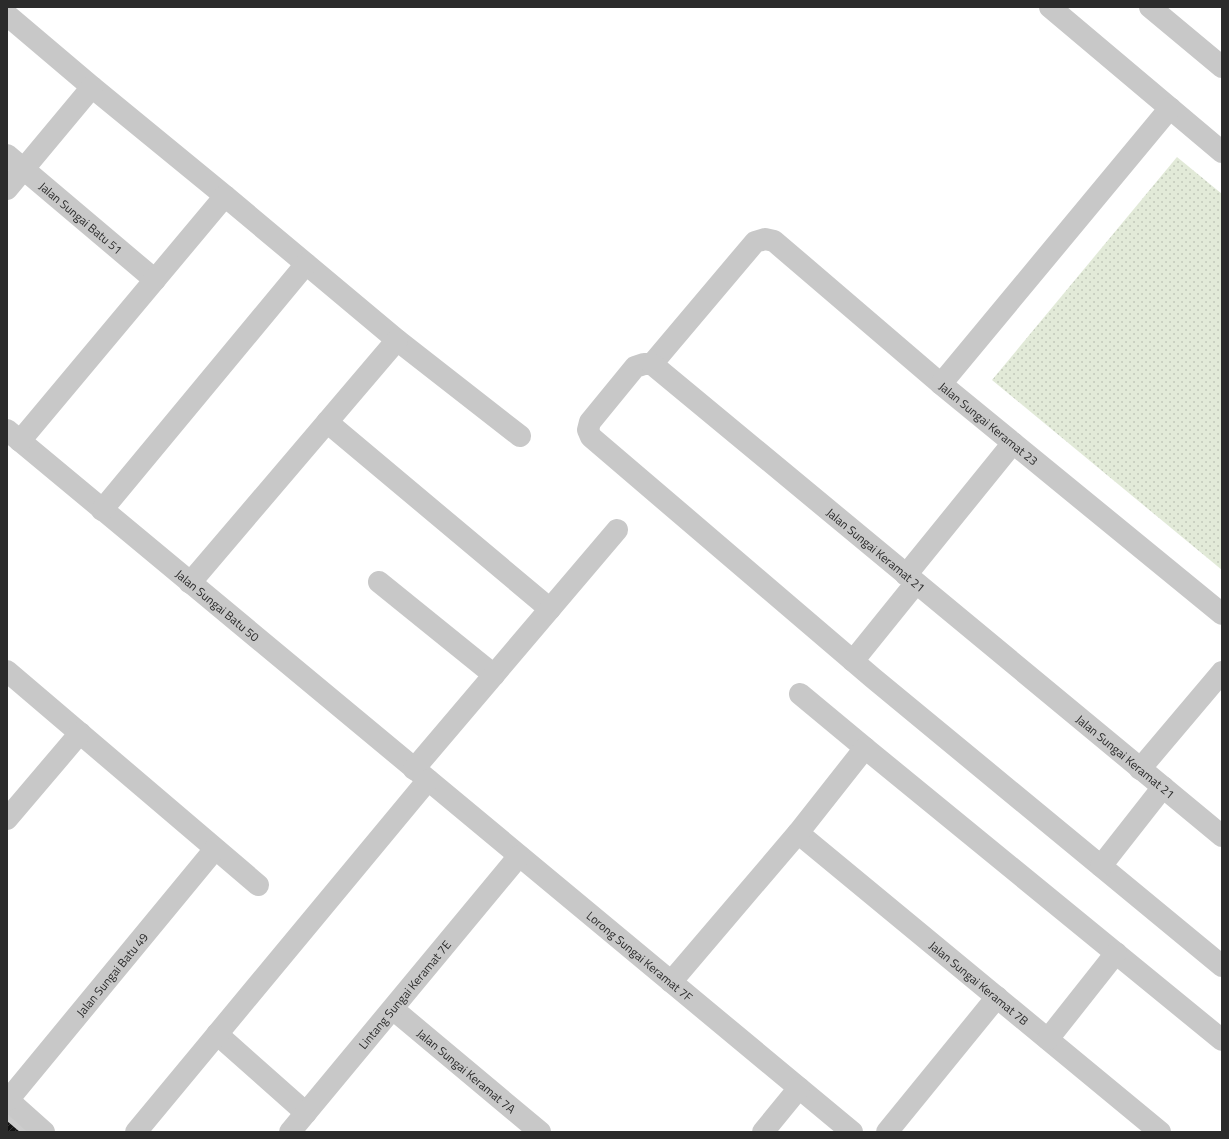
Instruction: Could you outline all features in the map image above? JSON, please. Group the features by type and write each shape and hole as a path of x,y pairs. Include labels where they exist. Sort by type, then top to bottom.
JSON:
{"street":[{"path":"1050,7 1222,152"},
{"path":"1150,7 1222,67"},
{"path":"7,15 397,340 520,436"},
{"path":"7,190 92,87"},
{"path":"941,384 1170,108"},
{"name":"Jalan Sungai Batu 51","path":"7,155 156,280"},
{"path":"13,436 156,280 225,196"},
{"name":"Jalan Sungai Keramat 23","path":"652,364 755,242 765,239 774,241 941,384 1222,614"},
{"path":"102,510 306,264"},
{"path":"190,583 397,340"},
{"path":"652,364 644,364 635,367 590,422 588,430 591,437 853,661 1222,966"},
{"name":"Jalan Sungai Keramat 21","path":"652,364 1222,836"},
{"path":"327,422 550,609"},
{"name":"Jalan Sungai Batu 50","path":"13,436 421,775"},
{"path":"853,661 911,579 1013,443"},
{"path":"136,1132 217,1034 421,775 494,675 617,530"},
{"path":"379,582 494,675"},
{"path":"7,671 258,885"},
{"path":"1140,769 1222,672"},
{"path":"800,694 1222,1040"},
{"path":"7,820 80,733"},
{"path":"671,982 798,833 865,748"},
{"name":"Lorong Sungai Keramat 7F","path":"421,775 852,1132"},
{"path":"1101,866 1163,787"},
{"name":"Jalan Sungai Keramat 7B","path":"798,833 1160,1132"},
{"name":"Jalan Sungai Batu 49","path":"7,1099 215,849"},
{"name":"Lintang Sungai Keramat 7E","path":"290,1132 519,856"},
{"path":"1048,1040 1116,953"},
{"path":"887,1132 996,997"},
{"name":"Jalan Sungai Keramat 7A","path":"393,1009 540,1132"},
{"path":"217,1034 306,1113"},
{"path":"763,1132 799,1088"},
{"path":"7,1099 44,1132"}],"green space":[{"path":"1177,157 1222,194 1222,570 992,380"}],"building":[{"path":"7,1121 20,1132 7,1132"}]}
